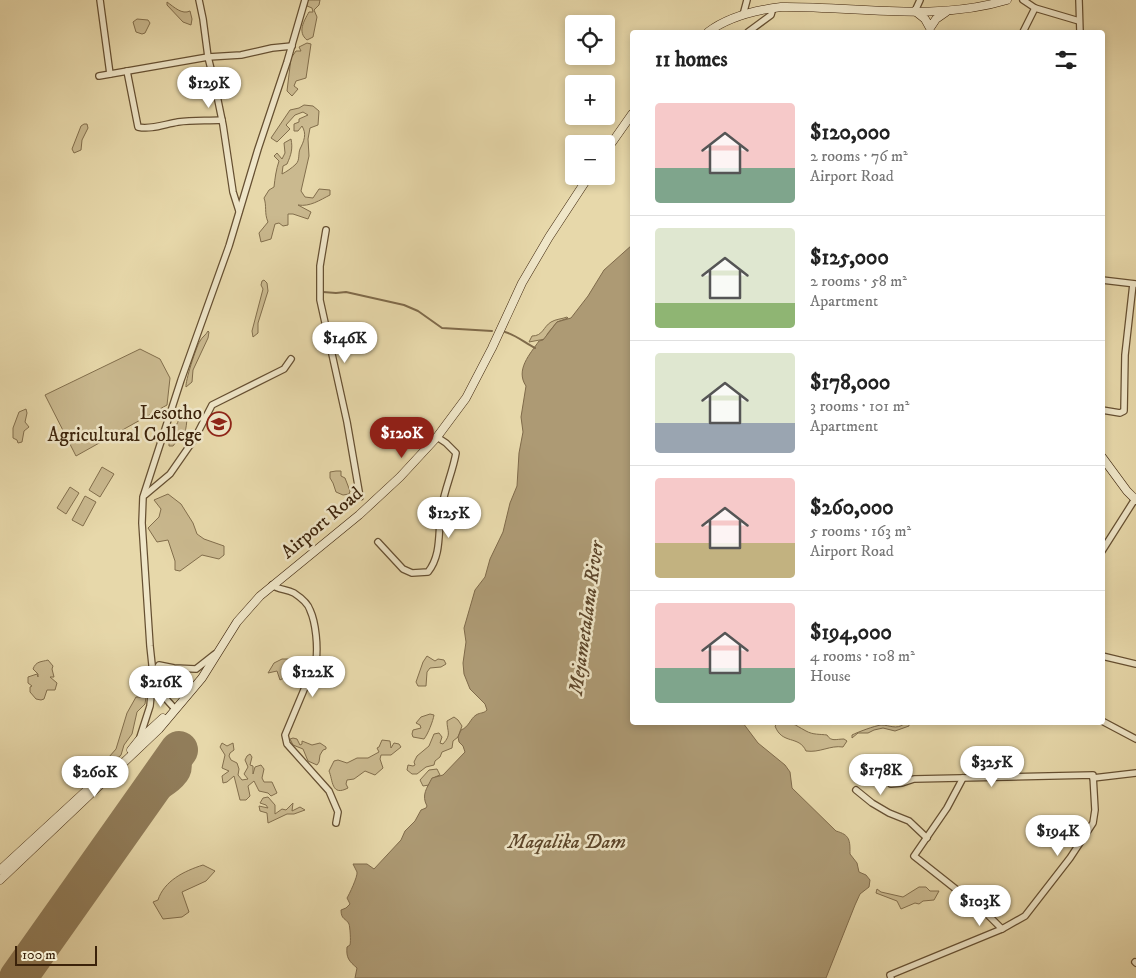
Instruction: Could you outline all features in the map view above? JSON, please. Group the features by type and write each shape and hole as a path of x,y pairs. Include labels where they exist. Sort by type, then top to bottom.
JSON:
{"main road":[{"path":"711,30 724,22 743,15 773,8 809,6 930,12 971,9 1007,0"},
{"path":"930,30 938,16 948,10"},
{"path":"915,11 928,22 930,30"},
{"path":"930,12 930,30"},
{"path":"615,138 630,117"},
{"name":"Airport Road","path":"0,880 159,729 202,678 237,622 260,596 359,515 400,477 437,438 466,398 522,283 548,237 583,185"},
{"path":"1105,461 1126,491 1135,499"},
{"name":"Airport Road","path":"0,870 135,746 138,740 175,709"}],"street":[{"path":"100,0 110,74"},
{"path":"199,0 208,57 222,120 233,192 239,211"},
{"path":"175,709 158,690 153,674 142,523 144,497 162,436 205,316 305,0"},
{"path":"743,15 747,0"},
{"path":"915,11 920,0"},
{"path":"1024,0 1035,8 1079,20"},
{"path":"1078,0 1080,30"},
{"path":"751,30 771,15 773,8"},
{"path":"1024,30 1035,8"},
{"path":"99,76 208,57 241,55 272,48 292,46"},
{"path":"127,71 138,127 146,129 182,122 222,120"},
{"path":"326,230 320,266 320,300 347,422 360,498"},
{"path":"1105,280 1135,283 1125,363 1124,411 1120,413 1105,410"},
{"path":"144,497 170,474 195,438 212,405 284,369 291,359"},
{"path":"378,542 403,569 412,573 428,572 434,564 438,546 442,503 456,453 446,443 437,438"},
{"path":"1105,546 1135,499"},
{"path":"272,585 278,590 289,591 295,594 310,609 318,652 285,735 287,744 329,791 338,812 336,823"},
{"path":"138,740 150,706 153,674 159,665 196,669 221,650"},
{"path":"1105,657 1136,664"},
{"path":"1105,723 1136,739"},
{"path":"1092,778 1136,773"},
{"path":"891,784 914,779 1092,775 1095,810 1095,818 1070,858 1025,916 1002,929 890,975 891,978"},
{"path":"963,778 947,808 914,856 986,913 1002,929"},
{"path":"856,790 880,808 909,821 927,838"}],"shaded area":[{"path":"307,0 320,0 319,5 314,10 317,17 313,37 307,40 302,34 302,26 309,12 313,12 312,8 307,6"},
{"path":"167,2 181,11 190,11 191,25 183,22 167,5"},
{"path":"137,19 148,20 150,23 145,33 136,32 133,22"},
{"path":"307,43 311,44 306,78 296,81 294,86 298,89 292,96 287,91 291,58 296,51 301,51 299,47"},
{"path":"304,105 313,106 319,111 318,125 310,128 308,139 309,156 301,191 305,197 313,198 319,189 330,190 330,195 311,204 298,205 311,212 308,219 288,214 288,225 275,224 271,239 261,242 259,233 268,222 264,198 269,190 274,187 279,161 274,156 277,153 282,159 285,153 284,143 291,139 291,155 287,164 283,166 282,174 296,164 305,135 302,126 298,131 294,131 294,124 299,122 299,119 308,115 303,112 295,115 286,125 290,129 277,142 271,138 290,110"},
{"path":"87,124 88,128 82,140 81,150 74,153 72,149 81,126"},
{"path":"264,280 267,283 268,291 258,323 258,333 253,337 252,331 263,289 261,285"},
{"path":"567,317 557,322 545,339 529,342 532,336 541,333 551,322"},
{"path":"208,331 208,338 193,370 192,382 186,387 196,350"},
{"path":"140,349 160,359 170,378 167,405 76,456 45,395"},
{"path":"182,408 187,418 184,437 179,438 173,446 169,446 169,441 173,440 174,428"},
{"path":"26,409 25,422 29,427 24,431 22,442 18,443 13,438 13,428 19,412"},
{"path":"102,467 114,474 100,497 89,490"},
{"path":"341,471 341,476 345,478 350,491 349,494 343,495 336,492 330,478 330,472"},
{"path":"70,487 79,493 66,514 57,508"},
{"path":"168,494 181,504 193,523 197,534 204,539 224,546 224,555 219,559 202,555 180,571 175,570 175,561 168,540 157,542 148,528 159,517 161,509 154,500"},
{"path":"85,496 96,502 83,526 72,520"},
{"path":"427,656 435,661 438,659 444,660 446,664 441,667 430,668 427,672 426,686 418,686 416,682"},
{"path":"282,659 290,659 292,666 300,662 304,667 297,671 292,670 291,674 280,680 277,671 268,673 274,663"},
{"path":"48,660 53,666 54,677 50,677 57,683 55,690 47,690 44,699 36,699 30,692 30,687 32,686 28,683 28,677 37,674 38,677 38,674 33,669 34,666 39,662"},
{"path":"136,697 146,697 145,704 137,712 132,734 124,745 121,755 96,778 94,774 116,749 127,713"},
{"path":"430,714 434,715 429,731 424,739 413,737 413,730 421,728 416,723 421,717"},
{"path":"454,717 462,726 458,737 453,741 452,748 442,752 434,765 426,767 417,774 412,774 407,770 408,765 415,765 414,762 417,756 429,746 434,734 439,733 442,737 440,743 443,744 446,741 448,735 447,721"},
{"path":"796,725 811,733 827,735 832,739 844,739 847,741 843,747 806,751 799,743 782,736 775,726"},
{"path":"881,725 909,725 895,731 883,728 868,733 858,733 852,738 852,735"},
{"path":"290,739 297,739 300,745 302,741 312,745 320,743 326,747 320,755 317,765 308,761 303,749 293,745"},
{"path":"382,740 390,741 391,748 394,743 399,744 401,747 391,755 381,755 380,759 383,768 375,775 365,771 354,779 347,780 348,788 336,789 332,783 329,771 334,761 338,760 347,763 357,758 368,758 379,752 377,748"},
{"path":"222,743 227,746 233,743 234,750 229,756 231,760 237,763 238,775 242,780 248,779 244,774 248,767 245,760 250,754 252,757 250,765 253,766 253,774 255,767 261,765 264,769 262,778 264,782 272,782 277,793 271,796 268,793 259,791 254,781 248,786 250,796 246,800 240,800 234,776 223,783 222,776 229,771 222,768 225,755 220,747"},
{"path":"437,769 440,775 433,779 429,785 423,786 420,780 429,770"},
{"path":"268,797 275,805 275,814 282,809 286,810 293,803 292,811 300,807 305,810 294,814 287,814 268,823 267,813 260,811 259,806 268,808 260,803 263,798"},
{"path":"203,865 215,871 206,881 182,892 189,912 182,917 163,919 153,902 158,900 170,882 189,870"},
{"path":"919,887 926,887 930,891 939,891 934,900 923,901 919,904 915,903 901,909 897,901 876,893 877,889 881,892 903,897"}],"water":[{"name":"Maqalika Dam","path":"630,247 630,725 744,725 758,743 785,765 790,772 792,788 836,831 847,836 850,854 857,863 859,872 866,875 870,880 869,887 860,894 826,978 355,978 357,968 350,961 347,954 347,947 350,945 349,926 342,916 341,910 350,904 347,898 357,874 353,864 367,864 374,869 401,840 405,831 415,821 421,810 427,806 425,795 432,778 443,775 465,752 458,737 461,730 476,715 487,710 485,704 470,689 464,674 463,663 466,642 464,628 475,590 485,577 490,559 503,532 510,503 517,486 519,453 523,432 521,417 526,386 522,374 525,362 539,341 543,340 557,322 571,318 588,296 604,270"}],"waterway":[{"path":"323,292 346,292 404,305 418,311 442,328 492,331"},
{"path":"505,332 535,348"}],"taxiway":[{"path":"134,814 143,805 178,780 184,768 181,757 170,752 163,757 154,785"}],"runway":[{"path":"18,978 179,750"}],"place":[{"name":"Lesotho Agricultural College","path":"219,424"}],"water label":[{"name":"Mejametalana River","path":"587,618"}]}
